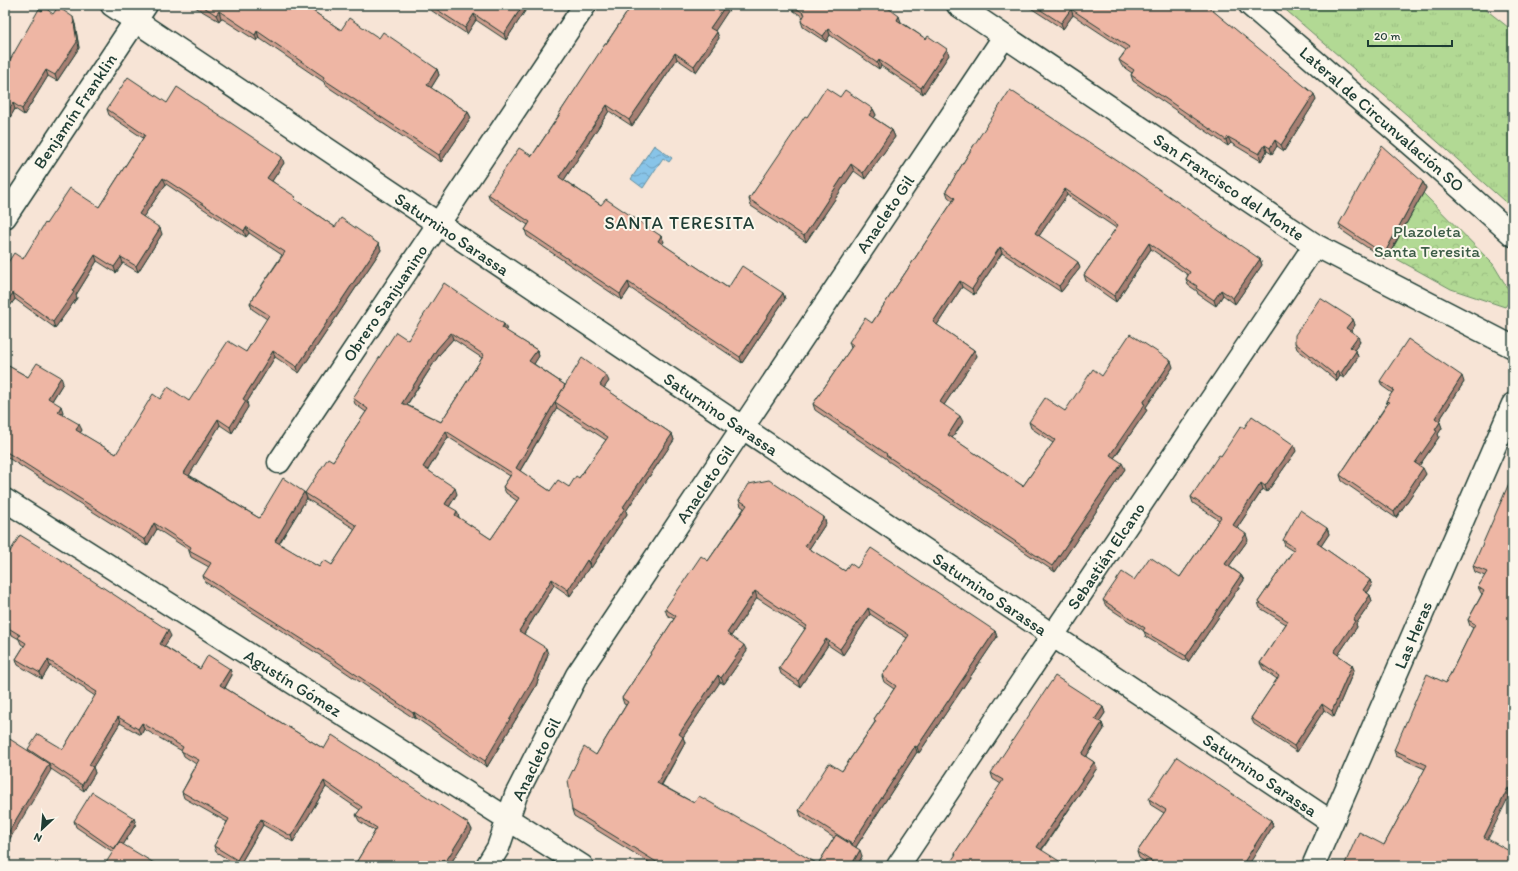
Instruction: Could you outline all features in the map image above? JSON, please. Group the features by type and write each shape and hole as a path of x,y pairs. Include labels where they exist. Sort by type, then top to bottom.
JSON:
{"street":[{"name":"Saturnino Sarassa","path":"112,5 141,13 438,224 1331,822"},
{"name":"Obrero Sanjuanino","path":"279,462 585,5"},
{"name":"San Francisco del Monte","path":"958,5 1315,245 1513,347"},
{"name":"Lateral de Circunvalación SO","path":"1250,5 1427,158 1513,235"},
{"name":"Benjamín Franklin","path":"5,217 141,13"},
{"name":"Anacleto Gil","path":"487,866 498,848 516,795 577,675 1004,37"},
{"name":"Sebastián Elcano","path":"898,866 1315,245"},
{"name":"Las Heras","path":"1313,866 1513,404"},
{"name":"Agustín Gómez","path":"5,500 582,866"}],"green space":[{"path":"1280,5 1480,5 1513,31 1513,209 1429,134"},
{"name":"Plazoleta Santa Teresita","path":"1420,190 1493,264 1513,297 1505,307 1451,289 1386,253"}],"water":[{"path":"654,145 672,158 669,162 663,158 643,188 631,179"}],"building":[{"path":"201,5 304,5 341,30 349,18 379,38 383,32 437,69 427,85 468,112 439,155 323,79 324,77 257,31 255,35 219,11 216,15"},
{"path":"430,5 523,5 504,34 474,14 465,28"},
{"path":"632,5 726,5 710,28 717,32 694,66 675,53 629,120 607,105 559,177 601,205 606,199 661,236 658,241 728,288 742,266 783,293 740,357 628,282 620,294 525,230 530,222 488,194 519,148 532,156"},
{"path":"791,5 884,5 899,16 897,20 926,39 928,36 947,49 921,88 879,60 877,63 828,29 823,36 801,21 805,14"},
{"path":"1033,5 1206,5 1314,94 1281,145 1275,140 1270,148 1265,145 1259,154 1228,137 1226,140 1131,75 1134,70 1119,60 1129,47 1071,9 1061,23"},
{"path":"44,7 53,14 58,7 73,17 77,42 55,75 46,70 22,109 13,103 5,116 5,78 10,70 6,67 39,9 42,11"},
{"path":"128,77 167,103 177,87 282,157 267,178 296,197 294,199 335,227 341,218 379,244 297,367 273,351 243,399 246,401 230,427 218,419 184,473 259,518 283,478 304,492 275,541 319,567 324,560 332,565 357,526 305,493 328,458 333,461 368,409 353,398 396,332 408,340 444,283 504,324 502,328 537,350 529,361 565,385 516,468 550,491 558,480 569,487 576,476 579,478 608,437 555,402 582,358 606,375 600,385 672,434 623,507 625,508 589,562 587,560 568,590 552,579 519,631 546,648 533,680 485,761 414,712 413,713 330,657 203,576 211,563 189,551 191,547 154,523 145,540 5,451 5,364 28,377 37,363 61,377 48,398 61,406 58,412 79,424 76,430 116,454 153,394 160,399 168,387 189,401 228,341 246,352 269,315 250,303 285,252 246,227 244,231 163,178 139,214 160,228 136,266 121,257 114,267 95,255 72,291 74,292 53,322 13,293 5,304 5,267 14,253 23,259 45,223 46,224 70,188 99,207 145,135 107,109","holes":["451,333 484,355 441,422 402,403 437,349","446,431 512,473 503,487 519,498 491,539 455,515 457,511 445,504 455,488 423,467"]},
{"path":"826,88 840,97 845,90 873,109 869,115 892,130 863,173 851,164 804,236 749,199 805,116 807,117"},
{"path":"1010,90 1134,172 1260,259 1233,298 1221,290 1214,300 1186,279 1190,272 1149,243 1114,296 1084,275 1118,225 1065,189 1035,233 1078,262 1059,286 1000,247 972,289 960,281 933,322 974,350 940,402 960,416 948,435 1023,486 1055,440 1029,422 1045,398 1065,411 1093,369 1102,376 1130,334 1171,361 1143,403 1145,404 1110,455 1122,463 1052,566 886,455 887,454 813,404 853,345 849,342 865,318 872,323 955,198 946,191"},
{"path":"1382,146 1423,182 1384,254 1339,224"},
{"path":"1320,298 1353,319 1346,328 1358,336 1350,347 1356,351 1341,373 1338,370 1335,375 1295,343 1295,335"},
{"path":"1408,339 1462,376 1435,418 1440,422 1435,430 1437,431 1415,463 1423,468 1394,512 1340,475 1389,402 1386,401 1394,390 1380,381"},
{"path":"1252,416 1294,445 1265,486 1261,483 1233,525 1246,534 1225,564 1241,575 1186,656 1143,631 1145,628 1103,600 1122,572 1134,580 1150,557 1180,577 1221,517 1191,497 1219,455 1221,456 1241,426 1244,428"},
{"path":"769,480 824,517 805,546 845,571 850,563 857,568 871,548 995,631 917,747 915,746 852,844 799,810 829,763 842,771 876,721 874,719 896,686 882,676 909,635 868,608 840,649 826,639 798,681 779,668 807,626 755,591 727,633 744,645 721,678 718,675 679,734 683,737 657,783 694,803 699,796 818,864 836,835 860,850 851,866 663,866 572,810 568,780 584,747 596,755 628,702 622,698 676,616 665,609 701,556 708,561 747,505 739,500 749,484"},
{"path":"1510,481 1513,483 1513,791 1508,788 1484,837 1513,853 1513,866 1344,866 1359,832 1384,845 1427,765 1394,750 1427,674 1446,683 1475,624 1468,620 1484,591 1478,587 1487,572 1473,566"},
{"path":"1300,510 1327,528 1317,543 1370,580 1363,590 1370,595 1353,620 1355,621 1334,652 1352,665 1332,711 1322,704 1294,746 1251,718 1279,676 1260,663 1288,621 1258,602 1295,548 1283,540"},
{"path":"20,535 168,630 160,644 200,669 208,655 230,669 220,685 324,749 332,735 469,824 446,861 443,859 439,866 354,866 377,828 356,815 362,807 324,781 291,836 261,819 237,860 214,846 229,819 182,792 199,760 181,751 183,747 142,723 138,729 118,717 89,765 93,767 82,785 28,749 38,734 63,749 97,692 48,660 40,673 16,659 26,643 18,638 20,635 5,626 5,560"},
{"path":"1055,676 1103,707 1095,719 1102,723 1082,754 1094,762 1037,847 1067,866 948,866 1003,780 991,773"},
{"path":"5,736 49,764 5,838"},
{"path":"1177,757 1271,820 1244,862 1250,866 1159,866 1137,852 1166,810 1149,799"},
{"path":"92,792 134,818 114,849 74,821"},
{"path":"119,842 159,866 104,866"}],"district":[{"name":"SANTA TERESITA","path":"680,223"}]}
